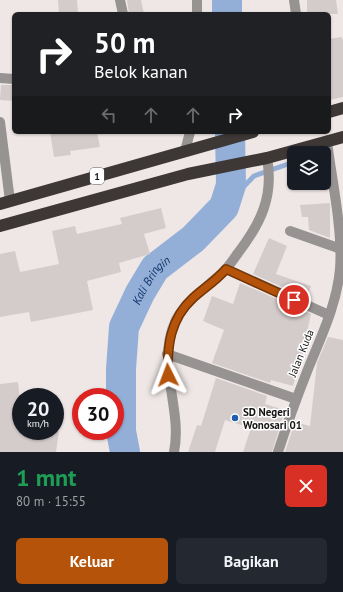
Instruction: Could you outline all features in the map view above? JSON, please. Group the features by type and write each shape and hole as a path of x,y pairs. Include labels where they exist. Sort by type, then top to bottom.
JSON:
{"highway":[{"path":"331,111 343,108"},
{"name":"1","path":"5,202 244,134"},
{"name":"1","path":"0,226 188,174 247,162 268,162 343,137"}],"street":[{"path":"120,0 122,12"},
{"path":"196,12 197,0"},
{"path":"294,0 296,12"},
{"path":"0,78 12,79"},
{"path":"0,122 5,202"},
{"path":"190,134 190,150"},
{"name":"Jalan Kuda","path":"278,452 296,399 329,315 340,270 340,249 327,142"},
{"path":"174,452 175,426 167,354 170,336 176,320 183,308 226,269 250,237 259,221 266,203 270,180 268,162"},
{"path":"290,231 340,249"},
{"path":"226,269 329,315"},
{"path":"167,354 296,399"}],"building":[{"path":"58,0 77,0 78,12 59,12"},
{"path":"127,0 141,0 144,12 129,12"},
{"path":"307,0 336,0 338,14 331,14 331,12 307,12"},
{"path":"341,37 343,40 343,97 331,100 331,39"},
{"path":"1,85 12,85 12,101 0,100"},
{"path":"50,134 97,134 100,147 70,151 71,155 54,157"},
{"path":"330,203 330,238 309,230 308,217 302,217 300,205"},
{"path":"161,208 166,228 144,234 150,254 119,263 121,272 87,281 93,310 31,322 29,312 0,317 0,254 15,251 20,272 59,264 52,231 75,226 77,234 122,224 120,218"},
{"path":"269,238 287,246 276,274 311,286 307,298 253,274"},
{"path":"240,283 311,314 307,332 309,333 293,386 271,380 270,383 212,363 224,330 203,321 212,296 233,304"},
{"path":"328,337 343,340 343,452 285,452 295,422 310,426 317,363"},
{"name":"SD Negeri Wonosari 01","path":"216,378 267,396 265,404 285,410 272,452 243,452 251,428 225,420 215,452 188,452 197,425 201,426"},
{"path":"18,382 19,388 12,388 12,440 58,440 56,452 0,452 0,384"}],"waterway":[{"name":"Kali Bringin","path":"227,0 227,12"},
{"name":"Kali Bringin","path":"125,452 121,431 121,369 124,327 140,293 155,268 193,239 224,207 231,185 230,134"},
{"path":"224,207 254,176 287,164"}],"place":[{"name":"SD Negeri Wonosari 01","path":"235,418"}],"route":[{"path":"168,375 167,354 170,336 176,320 183,308 226,269 294,300"}]}
